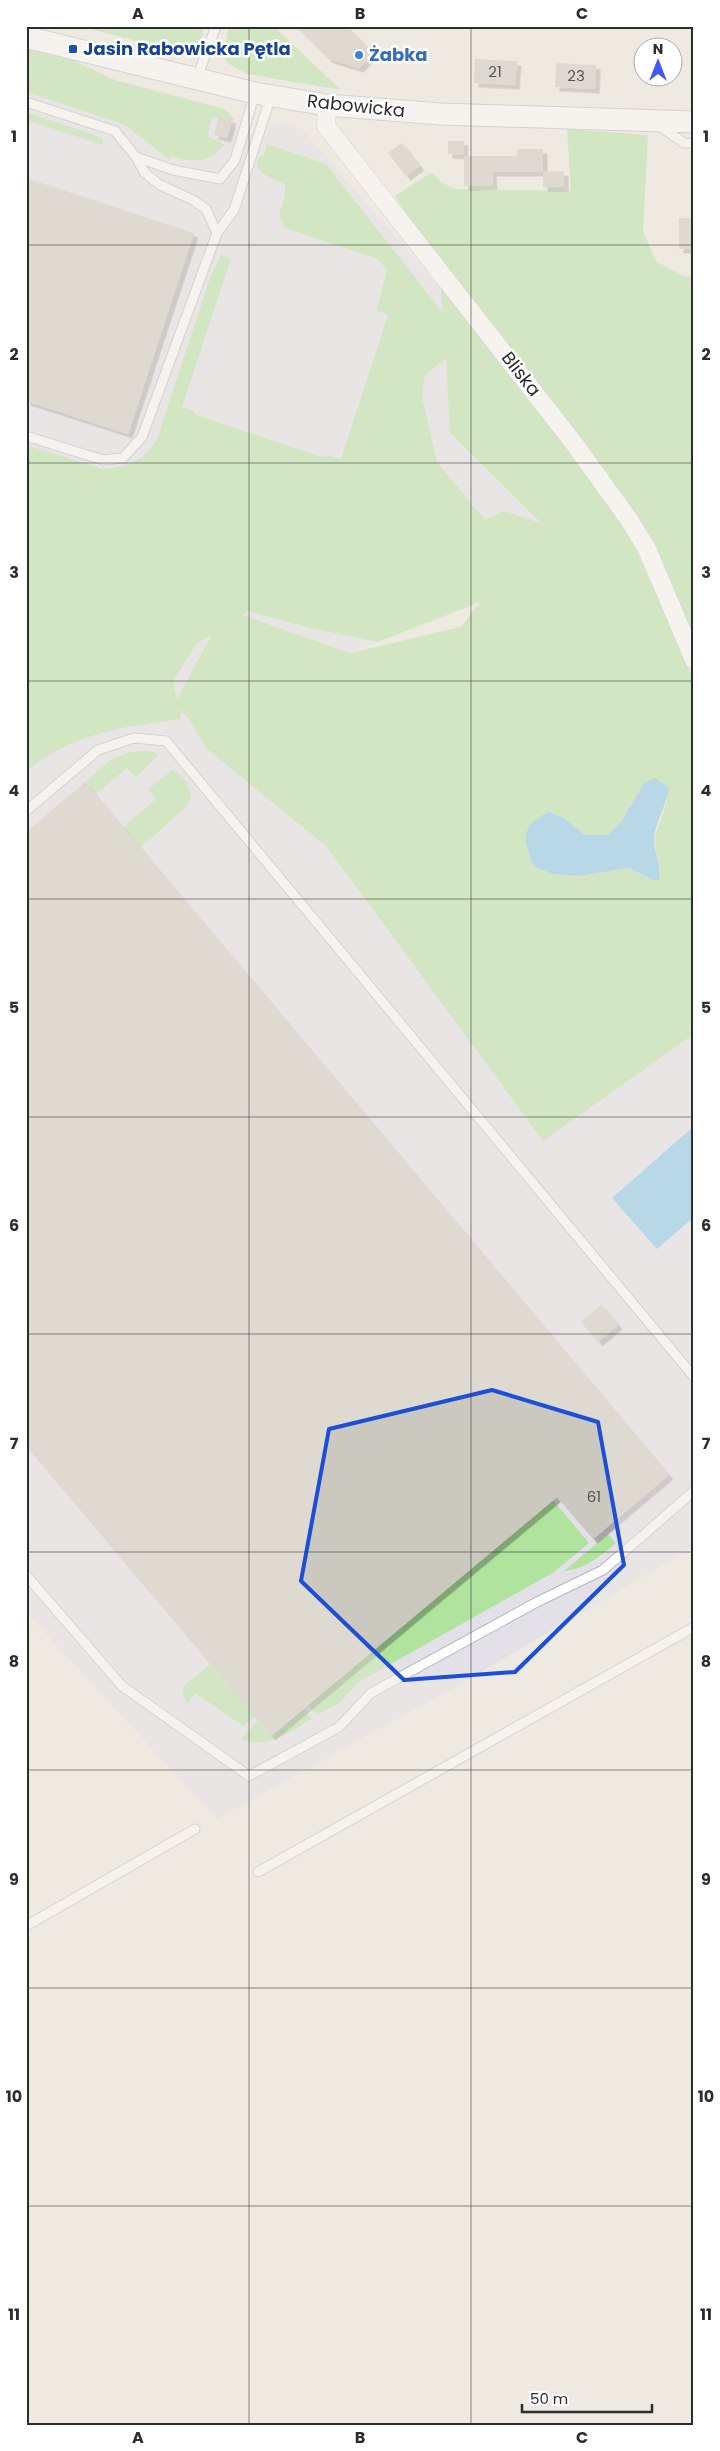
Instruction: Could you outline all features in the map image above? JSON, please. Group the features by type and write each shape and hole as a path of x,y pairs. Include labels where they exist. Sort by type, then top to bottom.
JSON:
{"street":[{"name":"Rabowicka","path":"26,37 263,94 327,105 419,113 694,122"},
{"name":"Bliska","path":"327,105 326,126 574,442 630,521 647,550 694,660"}],"lane":[{"path":"197,78 216,26"},
{"path":"136,157 173,170 220,179 235,160 263,94"},
{"path":"26,436 103,460 123,458 142,438 217,233 234,210 263,94"},
{"path":"26,102 115,132 136,157 145,173 160,185 193,200 206,209 217,233"},
{"path":"654,122 684,143 694,143"},
{"path":"26,811 98,750 134,738 166,741 694,1377"},
{"path":"26,1575 122,1686 249,1776 338,1727 371,1693 537,1602 603,1570 694,1491"},
{"path":"258,1872 694,1627"},
{"path":"26,1926 195,1829"}],"highlighted area":[{"path":"492,1390 598,1422 624,1565 515,1672 404,1680 301,1581 329,1429"}],"shaded area":[{"path":"26,54 232,119 230,127 265,138 270,126 286,122 303,130 468,320 570,565 189,718 207,749 327,847 543,1140 694,1034 694,1547 457,1686 217,1819 26,1612"}],"green space":[{"path":"79,26 203,26 203,32 201,41 195,48 186,52 180,52"},
{"path":"229,26 273,26 341,90 247,74 227,62 219,52 226,41"},
{"path":"26,49 74,61 115,80 225,109 235,120 219,116 218,118 212,117 207,137 221,141 224,144 214,155 201,160 186,160 172,156 170,160 125,125 26,92"},
{"path":"26,112 95,135 103,140 103,145 26,120"},
{"path":"567,129 648,135 643,232 657,262 684,276 694,277 694,640 655,543 635,547 694,679 694,1034 543,1141 327,847 207,749 188,718 180,709 181,719 120,729 80,740 43,759 26,772 26,445 100,468 126,466 146,454 157,439 210,278 221,255 231,259 182,407 194,411 194,414 322,457 328,455 341,459 388,315 377,310 387,269 377,259 285,228 279,214 285,196 285,185 265,175 258,167 259,156 263,156 267,144 326,164 443,313 441,289 444,270 395,196 432,172 441,182 455,189 571,191","holes":["446,358 450,433 541,523 504,511 485,520 437,462 422,397 425,375","480,602 461,627 350,653 242,615 248,611 310,628 378,642","212,634 177,699 173,681 197,643","644,783 667,801 654,839 660,872 653,880 629,868 580,876 552,874 565,819 585,835 608,835 621,822"]},
{"path":"141,751 155,752 157,756 136,777 127,768 95,795 85,782 104,765 117,757"},
{"path":"172,770 180,774 185,781 191,798 186,807 140,848 123,827 156,799 148,789"},
{"path":"553,1500 589,1543 554,1572 357,1683 341,1702 317,1715 308,1705"},
{"path":"608,1534 616,1543 586,1565 564,1571"},
{"path":"210,1664 255,1716 243,1726 195,1693 187,1704 182,1692 184,1686"},
{"path":"304,1709 312,1719 287,1734 260,1743 241,1739 258,1720 271,1736"}],"water":[{"path":"655,778 669,788 654,836 659,880 653,880 629,868 580,876 552,874 534,866 527,848 526,834 528,828 540,817 549,812 565,819 585,835 608,835 621,822 644,783"},
{"path":"694,1126 694,1217 657,1249 612,1198"}],"building":[{"path":"295,26 347,26 374,53 359,68 329,59"},
{"path":"475,59 517,61 515,85 474,83"},
{"path":"556,63 596,65 595,89 555,87"},
{"path":"219,116 232,119 227,138 214,135"},
{"path":"448,141 464,141 463,155 448,154"},
{"path":"402,143 420,166 406,176 388,153"},
{"path":"517,149 543,149 543,172 492,172 493,185 464,186 464,156 517,156"},
{"path":"564,171 564,187 543,187 543,172"},
{"path":"26,178 194,233 128,434 26,401"},
{"path":"679,218 694,218 694,249 679,249"},
{"path":"85,782 669,1475 593,1539 557,1497 271,1736 26,1446 26,832"},
{"path":"601,1304 618,1325 598,1342 581,1322"}],"place":[{"name":"Jasin Rabowicka Pętla","path":"73,49"},
{"name":"Żabka","path":"359,55"}]}
